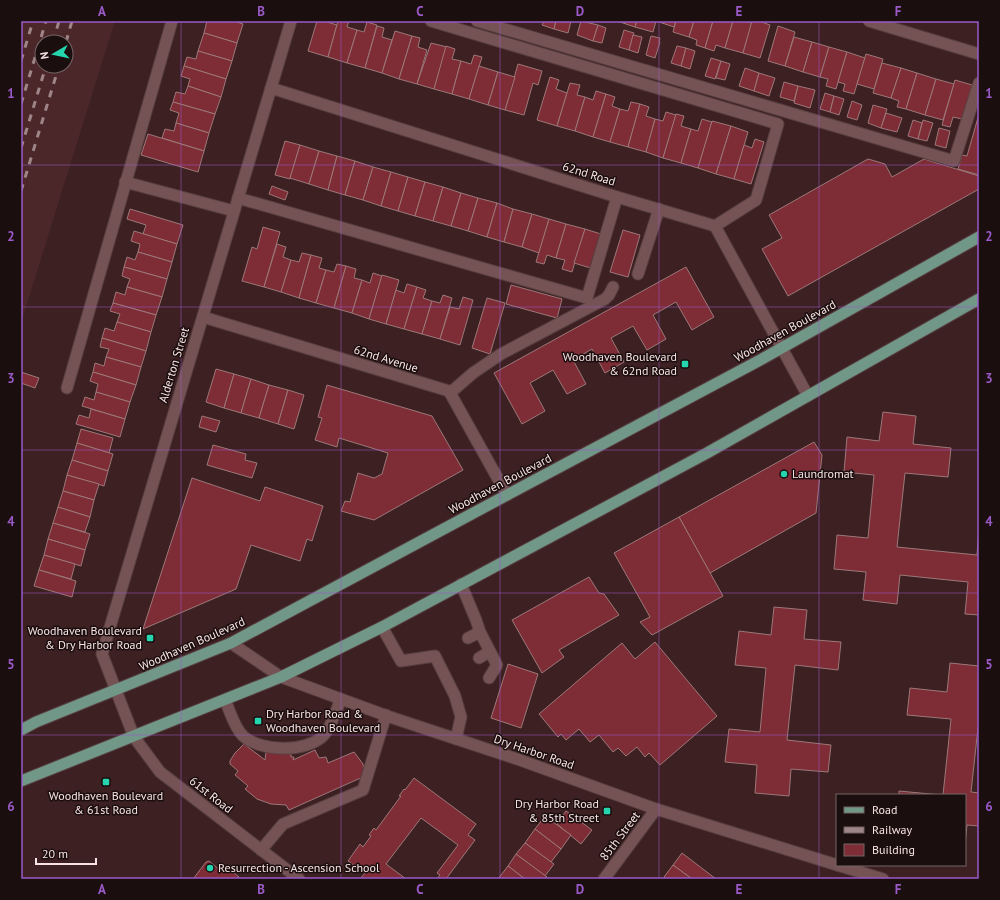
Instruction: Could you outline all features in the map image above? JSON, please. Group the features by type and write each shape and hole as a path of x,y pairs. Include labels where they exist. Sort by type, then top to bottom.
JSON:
{"main road":[{"name":"Woodhaven Boulevard","path":"21,730 36,722 231,644 782,349 979,237"},
{"path":"21,781 281,677 382,627 707,453 979,299"}],"street":[{"path":"67,388 172,21"},
{"name":"Alderton Street","path":"126,716 102,654 291,21"},
{"path":"431,21 778,124 756,200 715,226 808,396"},
{"path":"477,21 954,161 979,82"},
{"path":"869,21 979,54"},
{"name":"62nd Road","path":"271,88 617,197 715,226"},
{"path":"125,182 234,211"},
{"path":"238,198 587,298 617,197"},
{"path":"638,274 658,209"},
{"path":"507,495 450,393 474,373 501,354 605,299 613,287"},
{"name":"62nd Avenue","path":"203,316 449,391 450,393"},
{"path":"461,584 480,632 497,665 489,678"},
{"path":"382,627 401,661 438,654 459,694 461,717 456,739"},
{"path":"468,638 480,632"},
{"name":"Dry Harbor Road","path":"231,644 281,677 341,699 656,809 836,865"},
{"path":"479,658 490,652"},
{"path":"225,700 240,732 244,736 260,745 285,748 309,744 324,735 341,699"},
{"path":"261,850 283,824 363,790 386,715"},
{"name":"61st Road","path":"126,716 134,736 160,772 299,879"},
{"name":"85th Street","path":"604,879 656,809"},
{"name":"Dry Harbor Road","path":"840,866 883,879"}],"shaded area":[{"path":"21,21 115,21 21,323"}],"building":[{"path":"207,21 234,21 243,24 237,43 204,33"},
{"path":"317,21 324,21 337,25 328,57 308,51"},
{"path":"338,21 349,21 347,27 357,30 347,63 328,57"},
{"path":"544,21 556,21 554,29 542,25"},
{"path":"556,21 571,21 568,33 554,29"},
{"path":"581,21 598,25 593,41 577,35"},
{"path":"617,21 637,21 635,27"},
{"path":"637,21 656,21 653,32 635,27"},
{"path":"656,21 676,21 674,27"},
{"path":"676,21 694,21 689,37 673,32"},
{"path":"694,21 713,21 705,48 696,45 697,40 689,37"},
{"path":"713,21 733,21 725,48 716,45 714,51 705,48"},
{"path":"733,21 752,23 743,53 725,48"},
{"path":"752,21 759,21 770,25 760,58 743,53"},
{"path":"367,22 377,25 365,68 347,63 357,30 364,32"},
{"path":"598,25 606,28 602,43 593,41"},
{"path":"377,26 384,28 382,37 392,40 382,73 365,68"},
{"path":"778,26 795,32 785,66 768,61"},
{"path":"624,30 634,33 629,50 619,47"},
{"path":"395,31 412,36 399,79 382,73"},
{"path":"204,33 237,43 232,61 198,51"},
{"path":"633,35 642,37 638,53 629,50"},
{"path":"412,36 420,38 418,47 427,50 417,84 399,79"},
{"path":"651,36 660,38 655,58 646,55"},
{"path":"794,37 812,42 803,72 785,66"},
{"path":"812,42 829,47 820,77 803,72"},
{"path":"431,43 447,47 434,89 417,84"},
{"path":"446,46 455,49 452,59 461,61 452,94 434,89"},
{"path":"677,46 686,48 681,66 671,63"},
{"path":"829,47 847,52 836,89 826,86 828,79 820,77"},
{"path":"686,48 695,51 690,69 681,66"},
{"path":"198,51 232,61 226,79 184,66 187,57 196,59"},
{"path":"847,52 865,58 854,94 843,91 845,84 838,82"},
{"path":"866,54 883,59 874,89 857,84"},
{"path":"474,55 482,57 469,99 452,94 461,61 471,64"},
{"path":"711,58 721,61 715,79 705,76"},
{"path":"721,61 730,64 725,80 716,78"},
{"path":"882,63 901,68 891,98 873,93"},
{"path":"518,64 542,71 538,85 533,83 524,115 505,110"},
{"path":"184,66 226,79 221,97 188,86 190,79 181,76"},
{"path":"479,66 498,72 488,105 469,99"},
{"path":"745,68 759,73 754,91 739,86"},
{"path":"901,68 917,73 906,109 897,107 899,101 891,98"},
{"path":"498,72 515,77 505,110 488,105"},
{"path":"759,73 775,78 769,96 754,91"},
{"path":"917,73 936,79 925,115 906,109"},
{"path":"550,77 559,80 556,89 567,93 557,126 537,120"},
{"path":"936,79 954,84 943,120 925,115"},
{"path":"955,80 972,85 962,119 953,117 950,127 942,125"},
{"path":"784,82 798,86 794,101 780,97"},
{"path":"570,83 580,85 577,95 585,97 575,131 557,126"},
{"path":"188,86 221,97 215,114 173,102 176,92 185,94"},
{"path":"798,86 815,90 810,108 794,103"},
{"path":"596,91 606,94 593,137 575,131 585,97 593,100"},
{"path":"825,93 834,96 830,112 820,109"},
{"path":"606,94 615,97 612,106 620,109 610,142 593,137"},
{"path":"834,96 844,99 839,115 830,112"},
{"path":"852,101 862,105 857,120 847,117"},
{"path":"173,102 215,114 209,133 176,123 179,113 170,110"},
{"path":"631,102 640,104 628,147 610,142 620,109 628,111"},
{"path":"640,104 649,107 646,116 655,119 646,152 628,147"},
{"path":"873,105 887,109 881,128 868,123"},
{"path":"666,112 676,115 663,158 646,152 655,119 663,121"},
{"path":"886,113 902,118 897,132 881,128"},
{"path":"676,114 684,116 681,126 691,129 681,163 663,158"},
{"path":"979,114 979,175 958,169 962,155 967,156"},
{"path":"702,119 712,122 698,168 681,163 691,129 698,131"},
{"path":"913,120 922,123 918,139 908,136"},
{"path":"923,120 933,123 927,141 918,139"},
{"path":"712,121 731,126 716,174 698,168"},
{"path":"176,123 209,133 204,151 162,138 165,129 174,131"},
{"path":"731,126 748,132 734,179 716,174"},
{"path":"939,128 950,131 946,148 935,145"},
{"path":"148,134 204,151 198,172 141,155"},
{"path":"755,139 764,142 751,184 734,179 744,145 752,148"},
{"path":"285,141 300,145 290,179 275,175"},
{"path":"300,145 319,151 309,184 290,178"},
{"path":"319,151 337,156 328,190 309,184"},
{"path":"337,156 355,161 345,195 328,190"},
{"path":"868,159 885,164 892,177 924,159 979,176 979,189 788,296 762,249 782,238 769,215"},
{"path":"355,161 373,167 363,200 345,195"},
{"path":"373,167 391,172 381,206 363,200"},
{"path":"391,172 408,177 398,211 381,206"},
{"path":"408,177 425,182 415,216 398,211"},
{"path":"425,182 443,187 433,221 415,216"},
{"path":"272,186 288,192 285,200 269,194"},
{"path":"443,187 461,193 451,226 433,221"},
{"path":"461,193 478,198 468,231 451,226"},
{"path":"478,198 497,203 487,237 468,231"},
{"path":"497,203 513,209 504,242 487,237"},
{"path":"130,209 183,225 177,244 143,234 146,225 127,219"},
{"path":"513,209 532,214 522,247 504,242"},
{"path":"532,214 549,219 539,253 522,247"},
{"path":"549,219 566,224 556,258 547,255 544,264 536,262"},
{"path":"566,224 585,229 572,272 562,269 565,260 556,258"},
{"path":"263,227 280,232 264,287 242,281 252,247 257,249"},
{"path":"585,229 604,235 594,269 574,263"},
{"path":"623,230 640,235 628,277 610,272"},
{"path":"134,231 177,244 172,262 138,252 140,244 131,241"},
{"path":"277,244 286,247 283,257 291,260 281,292 264,287"},
{"path":"138,252 172,262 167,279 124,267 127,257 135,260"},
{"path":"302,253 311,255 299,298 281,292 291,260 299,262"},
{"path":"311,255 322,258 319,268 326,270 316,303 299,298"},
{"path":"337,264 346,266 334,308 316,303 326,270 334,272"},
{"path":"346,266 356,269 354,278 362,280 352,313 334,308"},
{"path":"124,267 167,279 162,297 127,287 130,279 122,276"},
{"path":"686,267 714,317 692,330 676,302 653,315 666,339 647,350 633,326 611,338 624,362 605,373 592,349 573,360 586,384 567,394 553,370 530,383 545,411 522,424 494,373"},
{"path":"373,273 382,276 369,319 352,313 362,280 370,283"},
{"path":"382,275 399,280 386,324 369,319"},
{"path":"407,284 417,287 404,329 386,324 396,290 404,293"},
{"path":"511,285 562,299 557,318 506,304"},
{"path":"127,287 162,297 156,315 113,303 116,292 125,295"},
{"path":"417,287 426,290 423,298 432,301 422,334 404,329"},
{"path":"443,295 452,298 440,339 422,334 432,301 440,303"},
{"path":"463,297 473,300 460,345 440,339 450,307 459,309"},
{"path":"487,298 505,303 490,354 472,348"},
{"path":"113,303 156,315 151,332 117,322 120,314 110,311"},
{"path":"117,322 151,332 146,351 102,338 105,328 114,331"},
{"path":"102,338 146,351 141,367 106,357 109,349 100,347"},
{"path":"106,357 141,367 136,385 93,372 95,363 104,366"},
{"path":"216,369 234,374 224,408 206,402"},
{"path":"21,372 39,378 35,388 21,383"},
{"path":"93,372 136,385 130,402 96,392 98,384 90,381"},
{"path":"234,374 251,379 241,413 224,408"},
{"path":"251,379 269,385 259,418 241,413"},
{"path":"269,385 288,390 278,424 259,418"},
{"path":"327,385 432,416 463,470 374,520 341,511 345,501 350,502 358,473 374,478 382,474 388,453 339,438 337,447 315,440 322,418 318,417"},
{"path":"288,390 304,395 294,429 278,424"},
{"path":"96,392 130,402 125,419 82,406 85,397 94,400"},
{"path":"91,409 125,419 120,437 76,424 79,415 89,418"},
{"path":"883,412 916,416 913,444 951,448 948,477 905,473 897,547 977,555 979,528 979,615 965,614 968,582 900,575 897,604 863,600 866,572 834,569 837,535 868,538 874,475 844,472 847,437 879,441"},
{"path":"202,416 220,421 216,432 199,427"},
{"path":"81,429 113,438 109,453 77,443"},
{"path":"814,442 822,455 816,513 710,573 679,517"},
{"path":"77,443 113,454 108,471 72,460"},
{"path":"213,445 246,454 245,460 257,463 252,478 207,465"},
{"path":"72,460 108,471 104,486 67,475"},
{"path":"67,475 99,484 94,500 63,491"},
{"path":"192,478 260,501 265,487 323,506 312,541 307,539 300,561 251,545 236,589 143,629"},
{"path":"63,491 94,500 90,517 58,507"},
{"path":"58,507 90,517 85,532 53,523"},
{"path":"679,517 723,596 652,635 640,622 650,617 614,553"},
{"path":"53,523 90,534 85,550 48,539"},
{"path":"48,539 85,550 81,566 44,555"},
{"path":"44,555 75,564 71,579 39,570"},
{"path":"39,570 76,581 72,597 34,586"},
{"path":"589,577 599,593 604,594 619,615 559,650 564,657 542,673 512,620"},
{"path":"774,607 807,610 804,639 841,642 838,670 795,665 787,740 831,745 828,772 791,769 789,796 755,793 757,765 725,762 729,729 760,732 766,668 735,665 739,631 771,635"},
{"path":"655,642 717,716 660,765 649,753 645,757 637,747 626,756 618,748 613,752 599,735 590,742 579,729 566,740 561,734 558,737 539,714 622,643 635,659"},
{"path":"950,663 979,666 979,728 971,792 979,793 979,826 967,825 966,835 966,794 943,794 951,719 907,715 910,688 947,692"},
{"path":"508,664 538,674 521,728 491,718"},
{"path":"244,744 265,760 266,752 291,754 291,757 294,757 293,760 315,750 319,758 326,757 328,763 354,752 363,764 365,776 289,810 286,805 271,804 257,799 245,789 248,786 235,775 238,771 230,764 230,761 235,753"},
{"path":"414,778 476,824 468,835 475,840 446,879 437,879 440,875 437,873 458,845 421,818 386,864 406,879 360,879 365,873 348,861 360,844 363,847 371,836 369,835 374,828 376,830 401,796 399,796 404,789 405,790"},
{"path":"899,791 930,794 899,794"},
{"path":"566,811 592,830 581,844 557,824"},
{"path":"545,816 571,835 561,849 535,829"},
{"path":"535,829 561,849 551,862 525,843"},
{"path":"525,843 554,864 545,876 516,854"},
{"path":"682,853 716,879 692,879 673,865"},
{"path":"516,854 547,877 546,879 525,879 508,866"},
{"name":"Resurrection - Ascension School","path":"209,861 221,871 225,866 239,877 237,879 193,879 206,862"},
{"path":"673,865 692,879 666,879 664,877"},
{"path":"508,866 525,879 498,879"}],"railway":[{"path":"21,61 33,21"},
{"path":"21,104 46,21"},
{"path":"55,34 59,21"},
{"path":"68,34 72,21"},
{"path":"21,148 44,74"},
{"path":"21,191 57,74"}],"place":[{"name":"Woodhaven Boulevard & 62nd Road","path":"685,364"},
{"name":"Laundromat","path":"784,474"},
{"name":"Woodhaven Boulevard & Dry Harbor Road","path":"150,638"},
{"name":"Dry Harbor Road & Woodhaven Boulevard","path":"258,721"},
{"name":"Woodhaven Boulevard & 61st Road","path":"106,782"},
{"name":"Dry Harbor Road & 85th Street","path":"607,811"},
{"name":"Resurrection - Ascension School","path":"210,868"}]}
